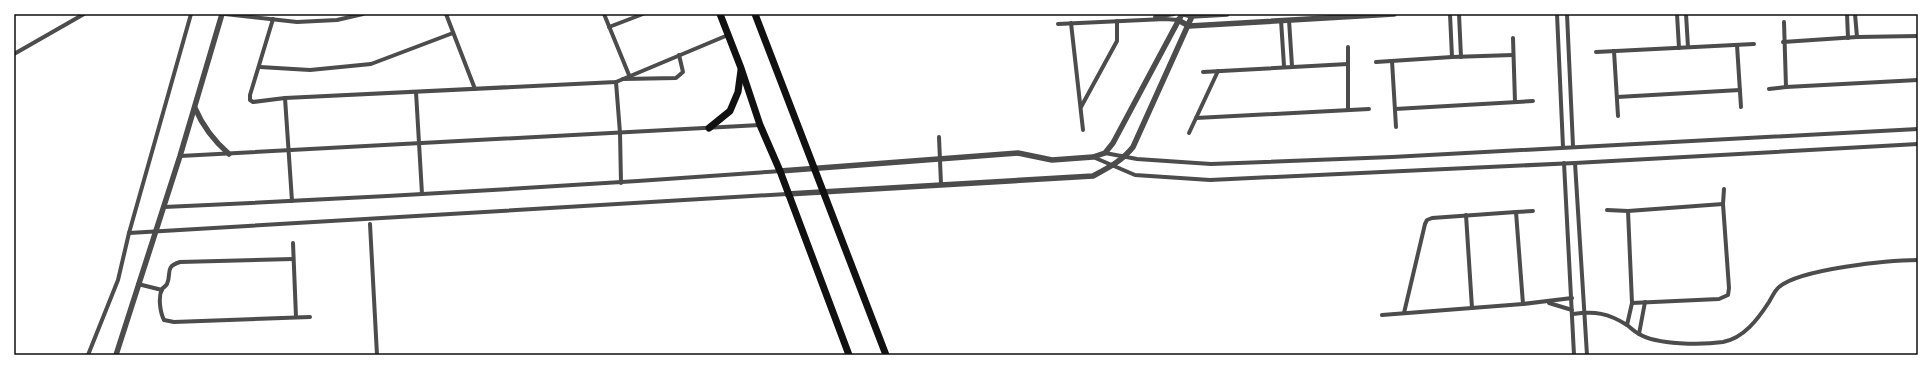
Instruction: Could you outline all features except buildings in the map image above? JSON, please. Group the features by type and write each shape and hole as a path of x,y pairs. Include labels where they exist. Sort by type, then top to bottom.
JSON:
{"main road":[{"path":"720,14 741,68 760,125 780,171 787,194 849,355"},
{"path":"755,14 886,355"},
{"path":"709,128 730,111 738,92 741,68"}],"street":[{"path":"14,54 84,14"},
{"path":"88,355 118,280 191,14"},
{"path":"116,355 224,14 297,22 337,20 363,14"},
{"path":"446,14 475,89"},
{"path":"604,14 628,75"},
{"path":"609,27 642,14"},
{"path":"1058,24 1149,19 1174,14"},
{"path":"1105,153 1113,143 1178,20 1183,14 1227,14"},
{"path":"1165,16 1178,20 1189,26 1394,14"},
{"path":"1450,14 1452,57"},
{"path":"1458,14 1460,56"},
{"path":"1557,14 1563,147"},
{"path":"1567,14 1573,146"},
{"path":"1677,14 1679,48"},
{"path":"1686,14 1688,47"},
{"path":"1846,14 1848,38"},
{"path":"1855,14 1857,37"},
{"path":"132,233 787,194 823,190 1092,176 1112,166 1126,155 1133,147 1193,15"},
{"path":"273,19 260,67 250,95 250,100 253,102 284,98 616,82 628,75 728,35"},
{"path":"1281,20 1284,66"},
{"path":"1289,20 1292,66"},
{"path":"1081,107 1117,41 1117,21"},
{"path":"1784,22 1783,42 1786,87"},
{"path":"1071,23 1083,130"},
{"path":"260,67 310,70 371,64 453,33"},
{"path":"1783,42 1857,37 1918,36"},
{"path":"1513,38 1515,102"},
{"path":"1596,52 1754,44"},
{"path":"1737,45 1741,107"},
{"path":"1348,47 1348,110"},
{"path":"1614,51 1618,116"},
{"path":"621,79 676,78 683,72 679,55"},
{"path":"1376,62 1460,56 1513,55"},
{"path":"1392,61 1396,127"},
{"path":"1203,72 1284,66 1348,64"},
{"path":"1189,133 1218,71"},
{"path":"1768,89 1918,80"},
{"path":"616,82 620,133 621,182"},
{"path":"1617,97 1740,90"},
{"path":"416,92 422,194"},
{"path":"284,98 292,201"},
{"path":"1395,109 1533,101"},
{"path":"195,108 201,122 212,139 228,154"},
{"path":"1196,118 1369,109"},
{"path":"180,156 760,125"},
{"path":"164,207 621,182 941,158 1018,154 1052,160 1093,157 1105,153 1126,155 1137,159 1211,164 1385,158 1573,146 1918,129"},
{"path":"940,137 941,184"},
{"path":"1093,157 1112,166 1135,174 1210,180 1575,163 1918,144"},
{"path":"1564,163 1573,312 1574,355"},
{"path":"1575,163 1587,355"},
{"path":"1632,303 1719,299 1728,295 1729,288 1723,204 1724,189"},
{"path":"1607,210 1723,204"},
{"path":"1404,313 1427,220 1432,218 1532,210"},
{"path":"1627,325 1632,303 1628,210"},
{"path":"1516,212 1523,304"},
{"path":"1466,215 1472,308"},
{"path":"370,224 377,355"},
{"path":"292,244 296,317"},
{"path":"293,259 180,262 174,264 169,269 166,285 162,290 160,312 164,320 174,322 310,317"},
{"path":"1546,302 1573,312 1607,314 1627,325 1639,334 1659,342 1722,342 1732,340 1754,324 1778,287 1791,280 1827,271 1898,260 1918,260"},
{"path":"138,284 162,290"},
{"path":"1382,315 1546,302 1572,298"},
{"path":"1639,334 1645,302"}]}
